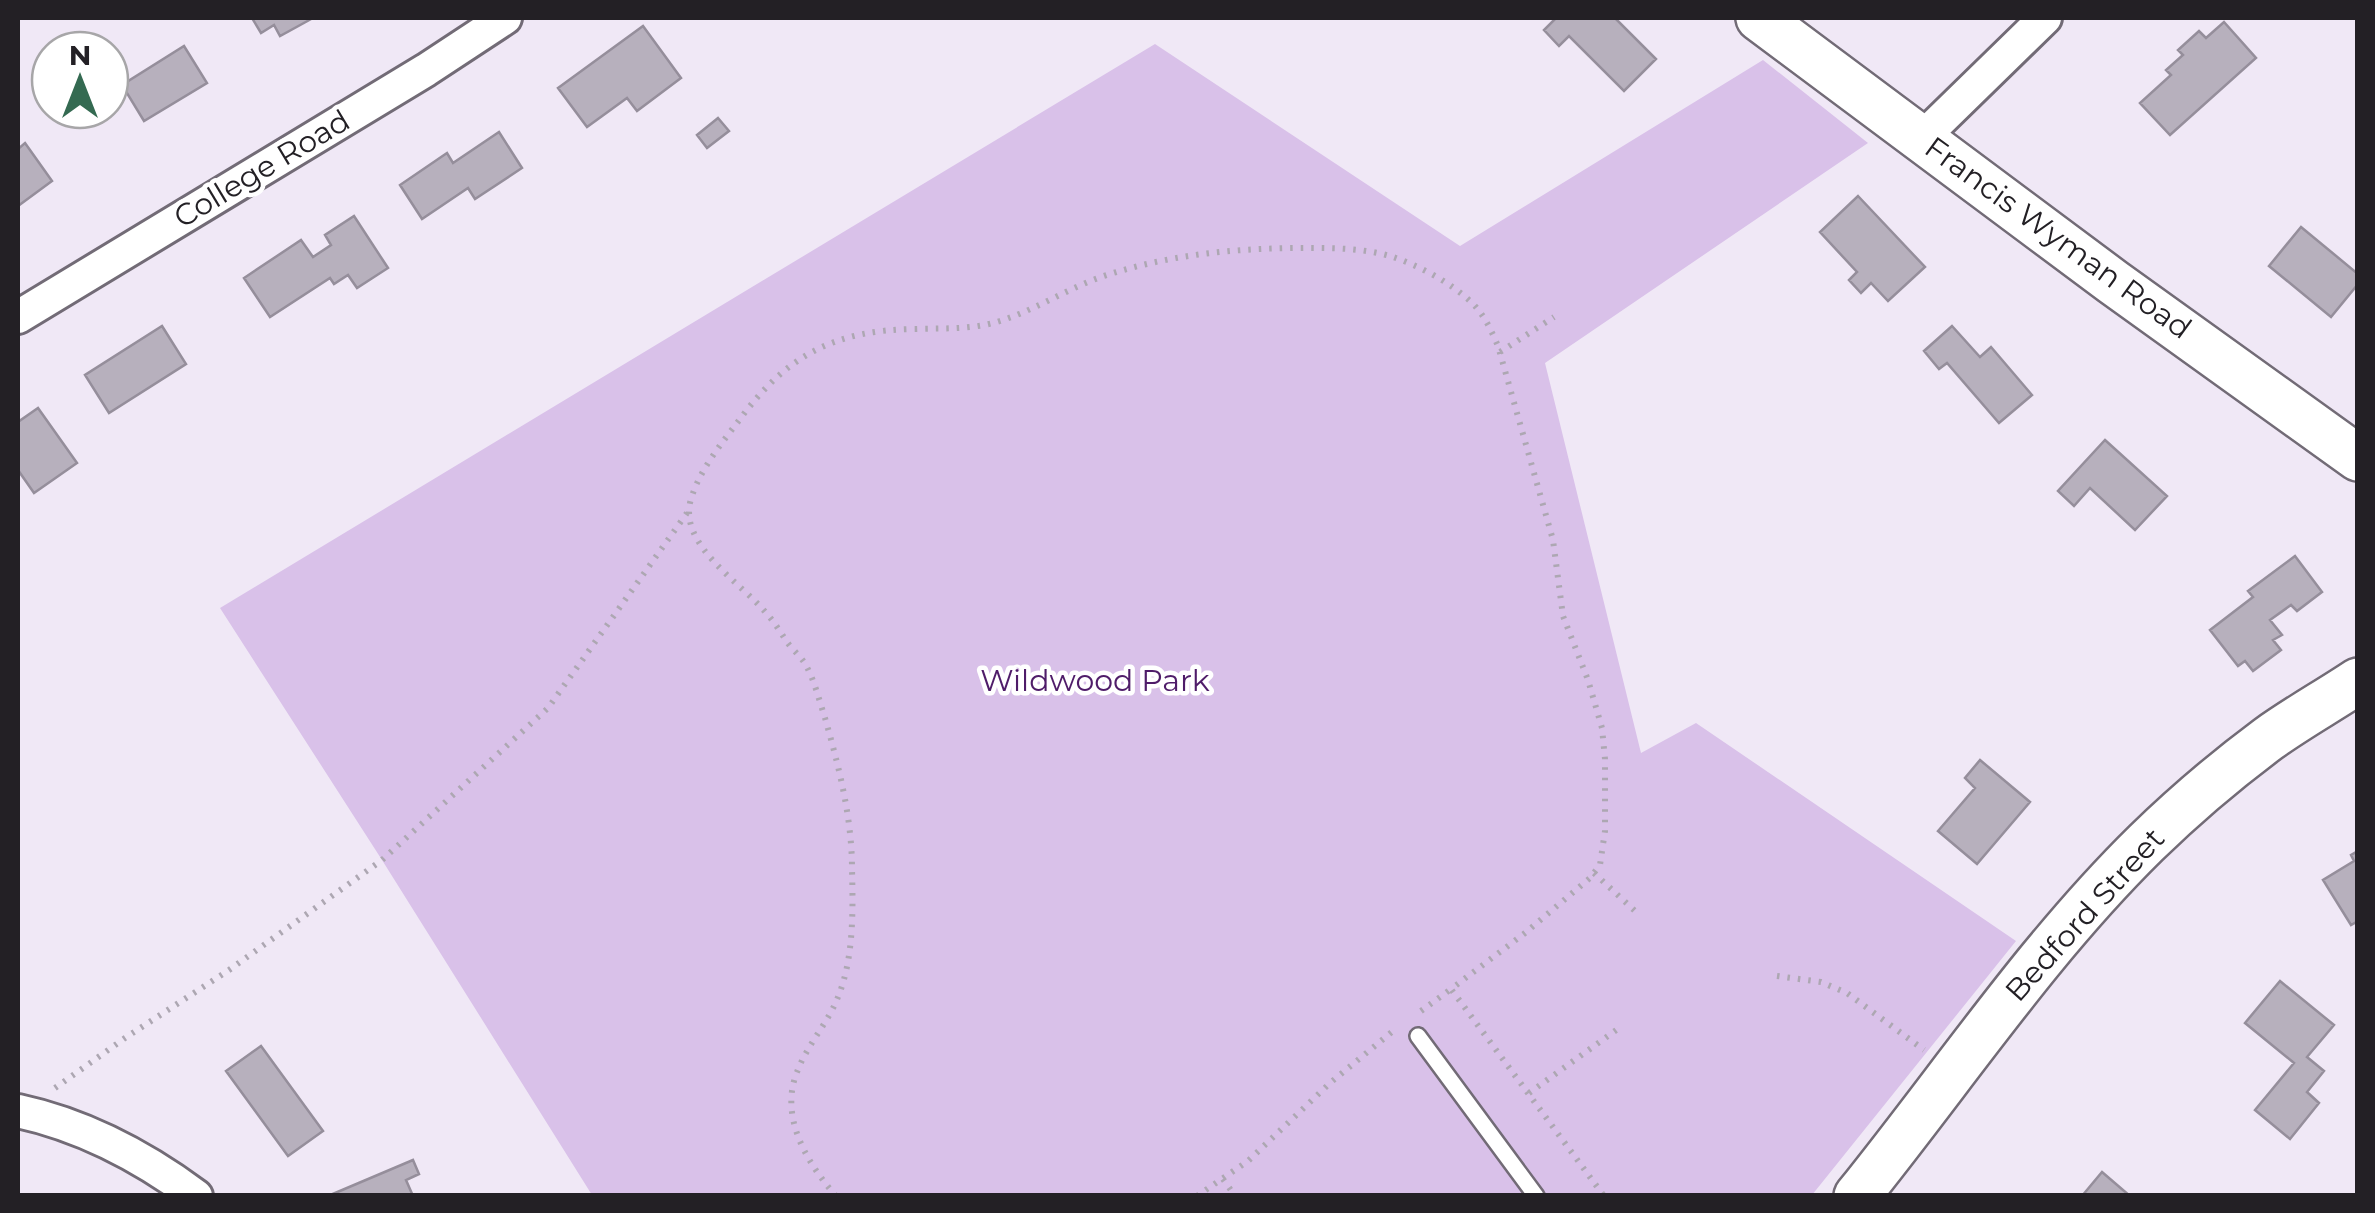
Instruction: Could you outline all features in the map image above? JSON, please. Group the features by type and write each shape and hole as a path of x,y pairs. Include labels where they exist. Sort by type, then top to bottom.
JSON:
{"main road":[{"name":"Francis Wyman Road","path":"1759,18 2113,282 2358,458"},
{"name":"Bedford Street","path":"1857,1196 2040,959 2098,892 2187,805 2270,738 2358,681"}],"street":[{"name":"College Road","path":"18,317 506,18"},
{"path":"1922,138 2045,18"},
{"path":"20,1111 97,1136 144,1160 196,1196"}],"lane":[{"path":"1418,1036 1536,1196"}],"path":[{"path":"836,1196 801,1146 792,1100 797,1070 838,997 848,960 852,868 846,805 821,706 804,662 751,594 692,532 691,497 716,450 787,366 818,347 887,332 993,323 1108,274 1204,252 1274,248 1364,251 1390,256 1449,285 1470,301 1488,323 1500,352 1553,540 1563,616 1602,728 1606,831 1600,865 1562,903 1330,1083 1248,1161 1197,1196"},
{"path":"1500,352 1554,317"},
{"path":"20,1111 229,970 382,860 548,708 689,510"},
{"path":"1594,873 1635,911"},
{"path":"1776,976 1821,982 1847,993 1952,1072"},
{"path":"1452,989 1604,1196"},
{"path":"1408,1021 1418,1036"},
{"path":"1529,1093 1619,1028"},
{"path":"1222,1179 1235,1196"}],"green space":[{"name":"Wildwood Park","path":"1155,44 1460,246 1763,60 1868,143 1545,363 1641,753 1696,723 2016,941 1812,1195 592,1195 220,608"}],"building":[{"path":"252,18 313,18 280,36 274,25 261,33"},
{"path":"1556,18 1615,18 1656,59 1624,91 1569,36 1559,46 1544,30"},
{"path":"2224,22 2256,58 2170,135 2140,103 2171,75 2166,70 2183,55 2178,50 2199,31 2206,38"},
{"path":"643,26 681,78 637,111 627,98 587,127 558,88"},
{"path":"184,46 207,83 144,121 130,98 130,80"},
{"path":"718,118 729,131 707,148 697,135"},
{"path":"499,132 522,168 475,199 468,188 422,219 400,185 447,153 453,163"},
{"path":"25,143 52,181 18,206 18,149"},
{"path":"1858,196 1925,267 1888,301 1871,283 1861,293 1849,280 1857,272 1820,232"},
{"path":"354,216 388,268 357,288 348,275 334,284 330,278 270,317 244,278 301,240 313,257 331,245 325,235"},
{"path":"2301,227 2358,274 2358,284 2331,317 2269,266"},
{"path":"162,326 186,364 109,413 85,375"},
{"path":"1952,326 1980,357 1991,347 2032,395 1999,423 1947,363 1939,369 1924,351"},
{"path":"38,408 77,463 34,493 18,470 18,422"},
{"path":"2105,440 2167,496 2135,530 2090,488 2074,506 2058,491"},
{"path":"2295,556 2322,592 2297,611 2291,605 2270,620 2282,635 2273,640 2281,650 2253,671 2245,661 2238,666 2210,630 2253,597 2248,591"},
{"path":"1980,760 2030,802 1977,864 1938,831 1975,788 1965,778"},
{"path":"2358,851 2358,921 2351,925 2323,880 2354,861 2351,855"},
{"path":"2280,981 2334,1025 2307,1057 2324,1071 2307,1092 2319,1103 2290,1139 2255,1110 2294,1063 2245,1023"},
{"path":"261,1046 323,1131 288,1156 226,1071"},
{"path":"413,1160 419,1174 406,1180 413,1196 328,1196"},
{"path":"2102,1172 2130,1196 2082,1196"}]}
